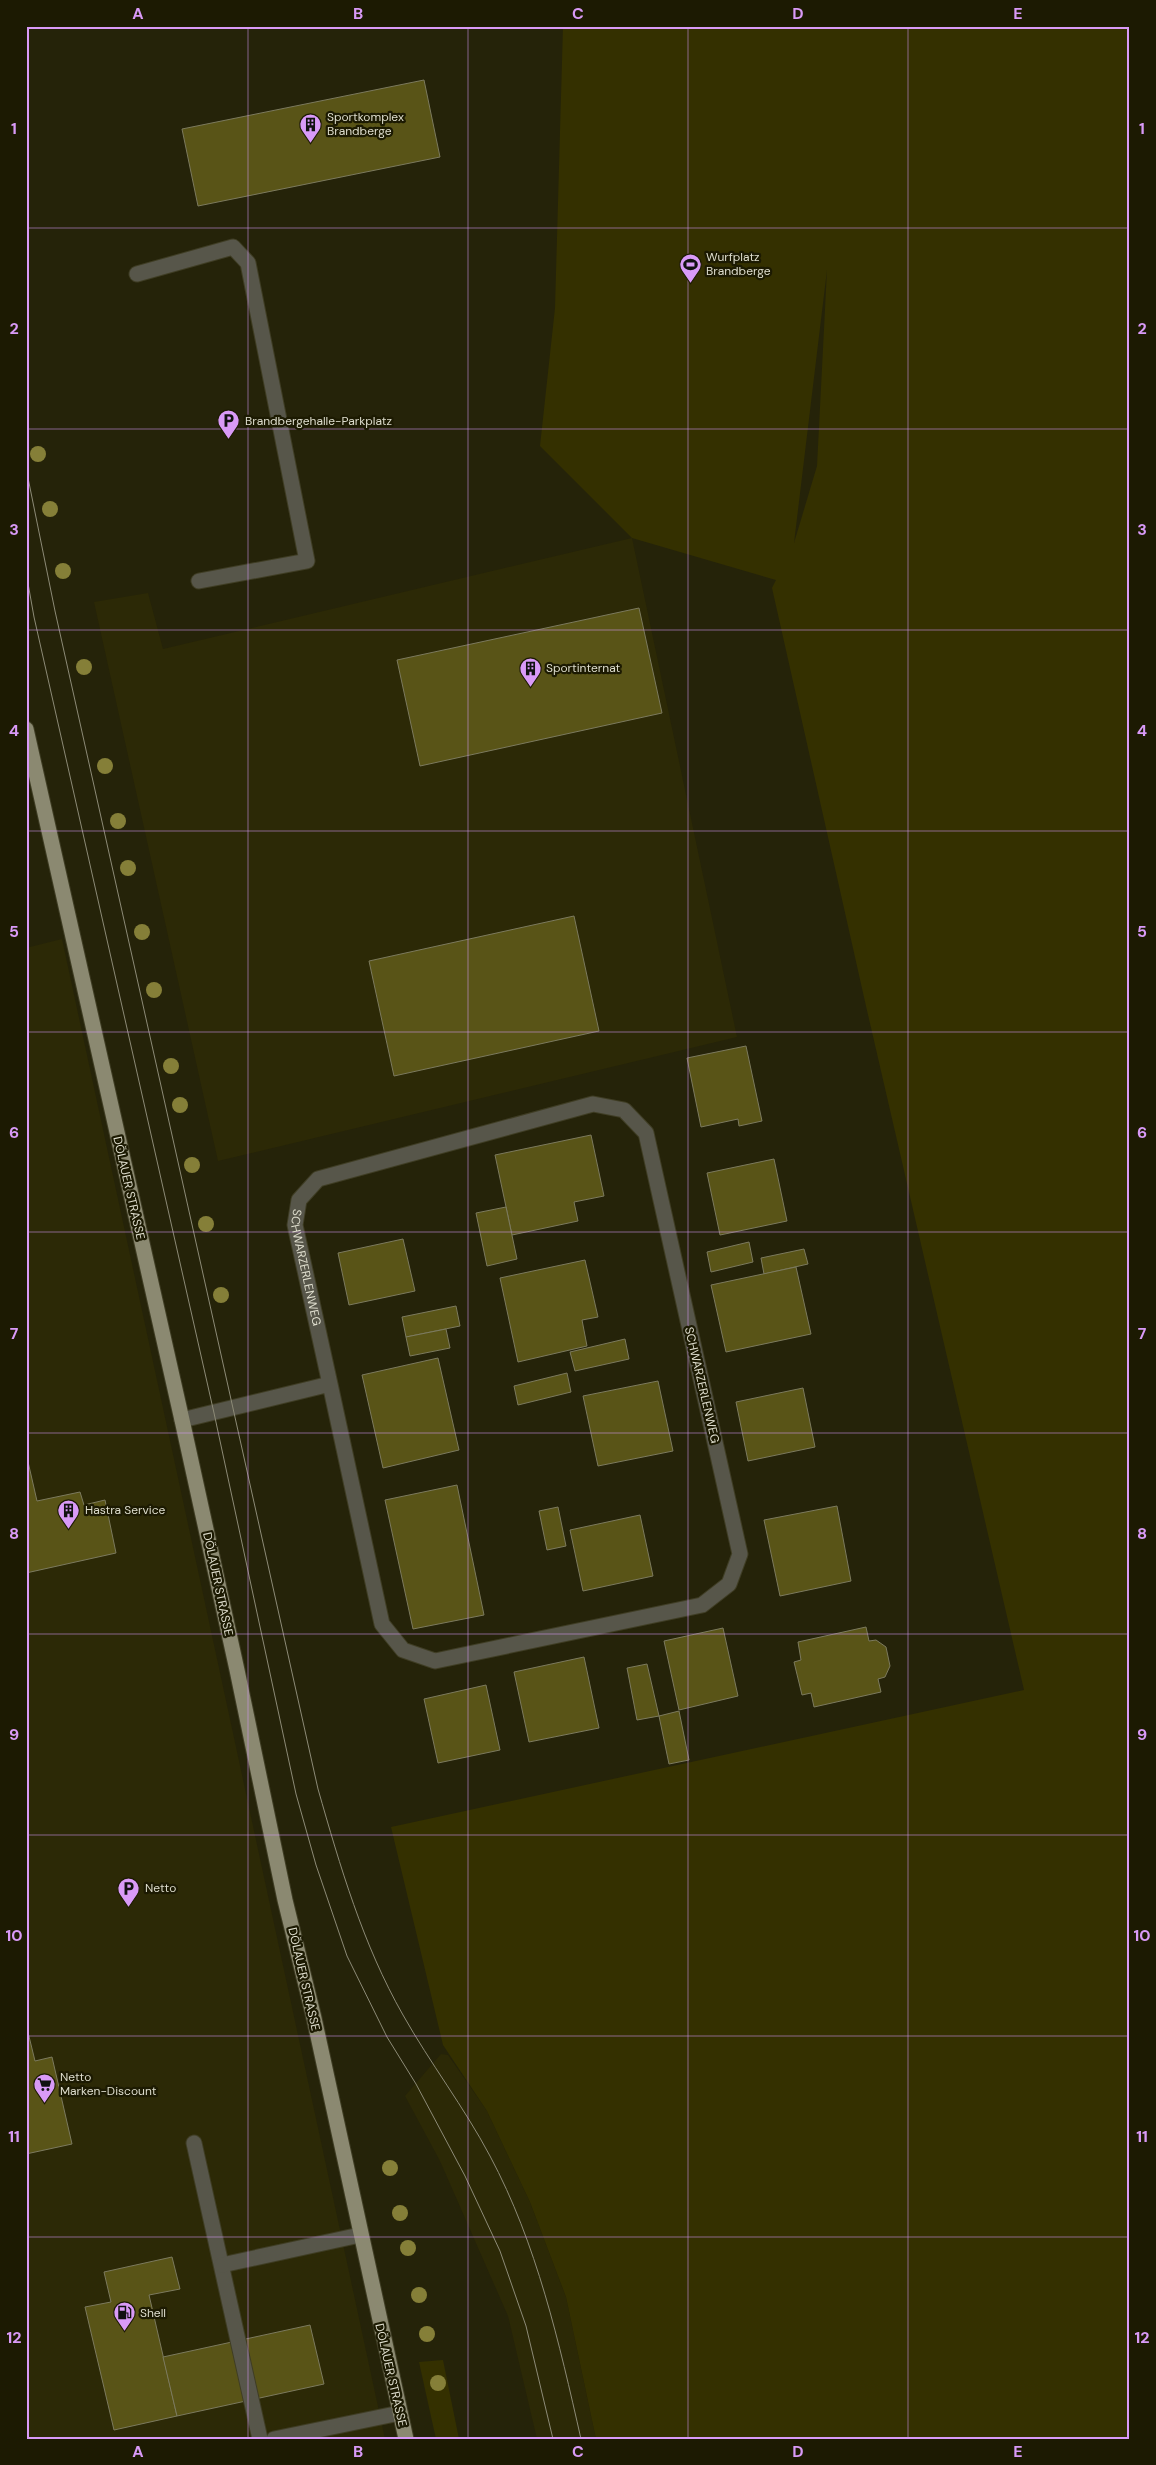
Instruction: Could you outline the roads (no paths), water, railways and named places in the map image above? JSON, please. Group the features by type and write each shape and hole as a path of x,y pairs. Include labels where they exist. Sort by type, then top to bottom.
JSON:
{"main road":[{"name":"DÖLAUER STRASSE","path":"26,729 182,1420 285,1900 314,2018 406,2439"}],"street":[{"path":"136,274 233,248 248,264 250,273 307,561 199,582"},
{"name":"SCHWARZERLENWEG","path":"593,1104 624,1110 646,1133 740,1554 729,1584 702,1605 435,1661 402,1650 382,1624 330,1384 295,1225 299,1200 318,1179 593,1104"},
{"path":"182,1420 330,1384"},
{"path":"194,2143 260,2439"},
{"path":"222,2265 360,2235"},
{"path":"274,2439 400,2413"}],"tram line":[{"path":"26,468 55,611 318,1789 344,1876 376,1961 413,2033 469,2120 507,2189 534,2259 545,2294 581,2439"},
{"path":"26,572 34,617 214,1413 296,1794 316,1865 347,1956 387,2037 416,2084 465,2176 500,2251 526,2326 553,2439"}],"place":[{"name":"Sportkomplex Brandberge","path":"311,143"},
{"name":"Wurfplatz Brandberge","path":"690,283"},
{"name":"Brandbergehalle-Parkplatz","path":"229,440"},
{"name":"Sportinternat","path":"530,687"},
{"name":"Hastra Service","path":"69,1529"},
{"name":"Netto","path":"129,1907"},
{"name":"Netto Marken-Discount","path":"44,2103"},
{"name":"Shell","path":"124,2332"}]}
